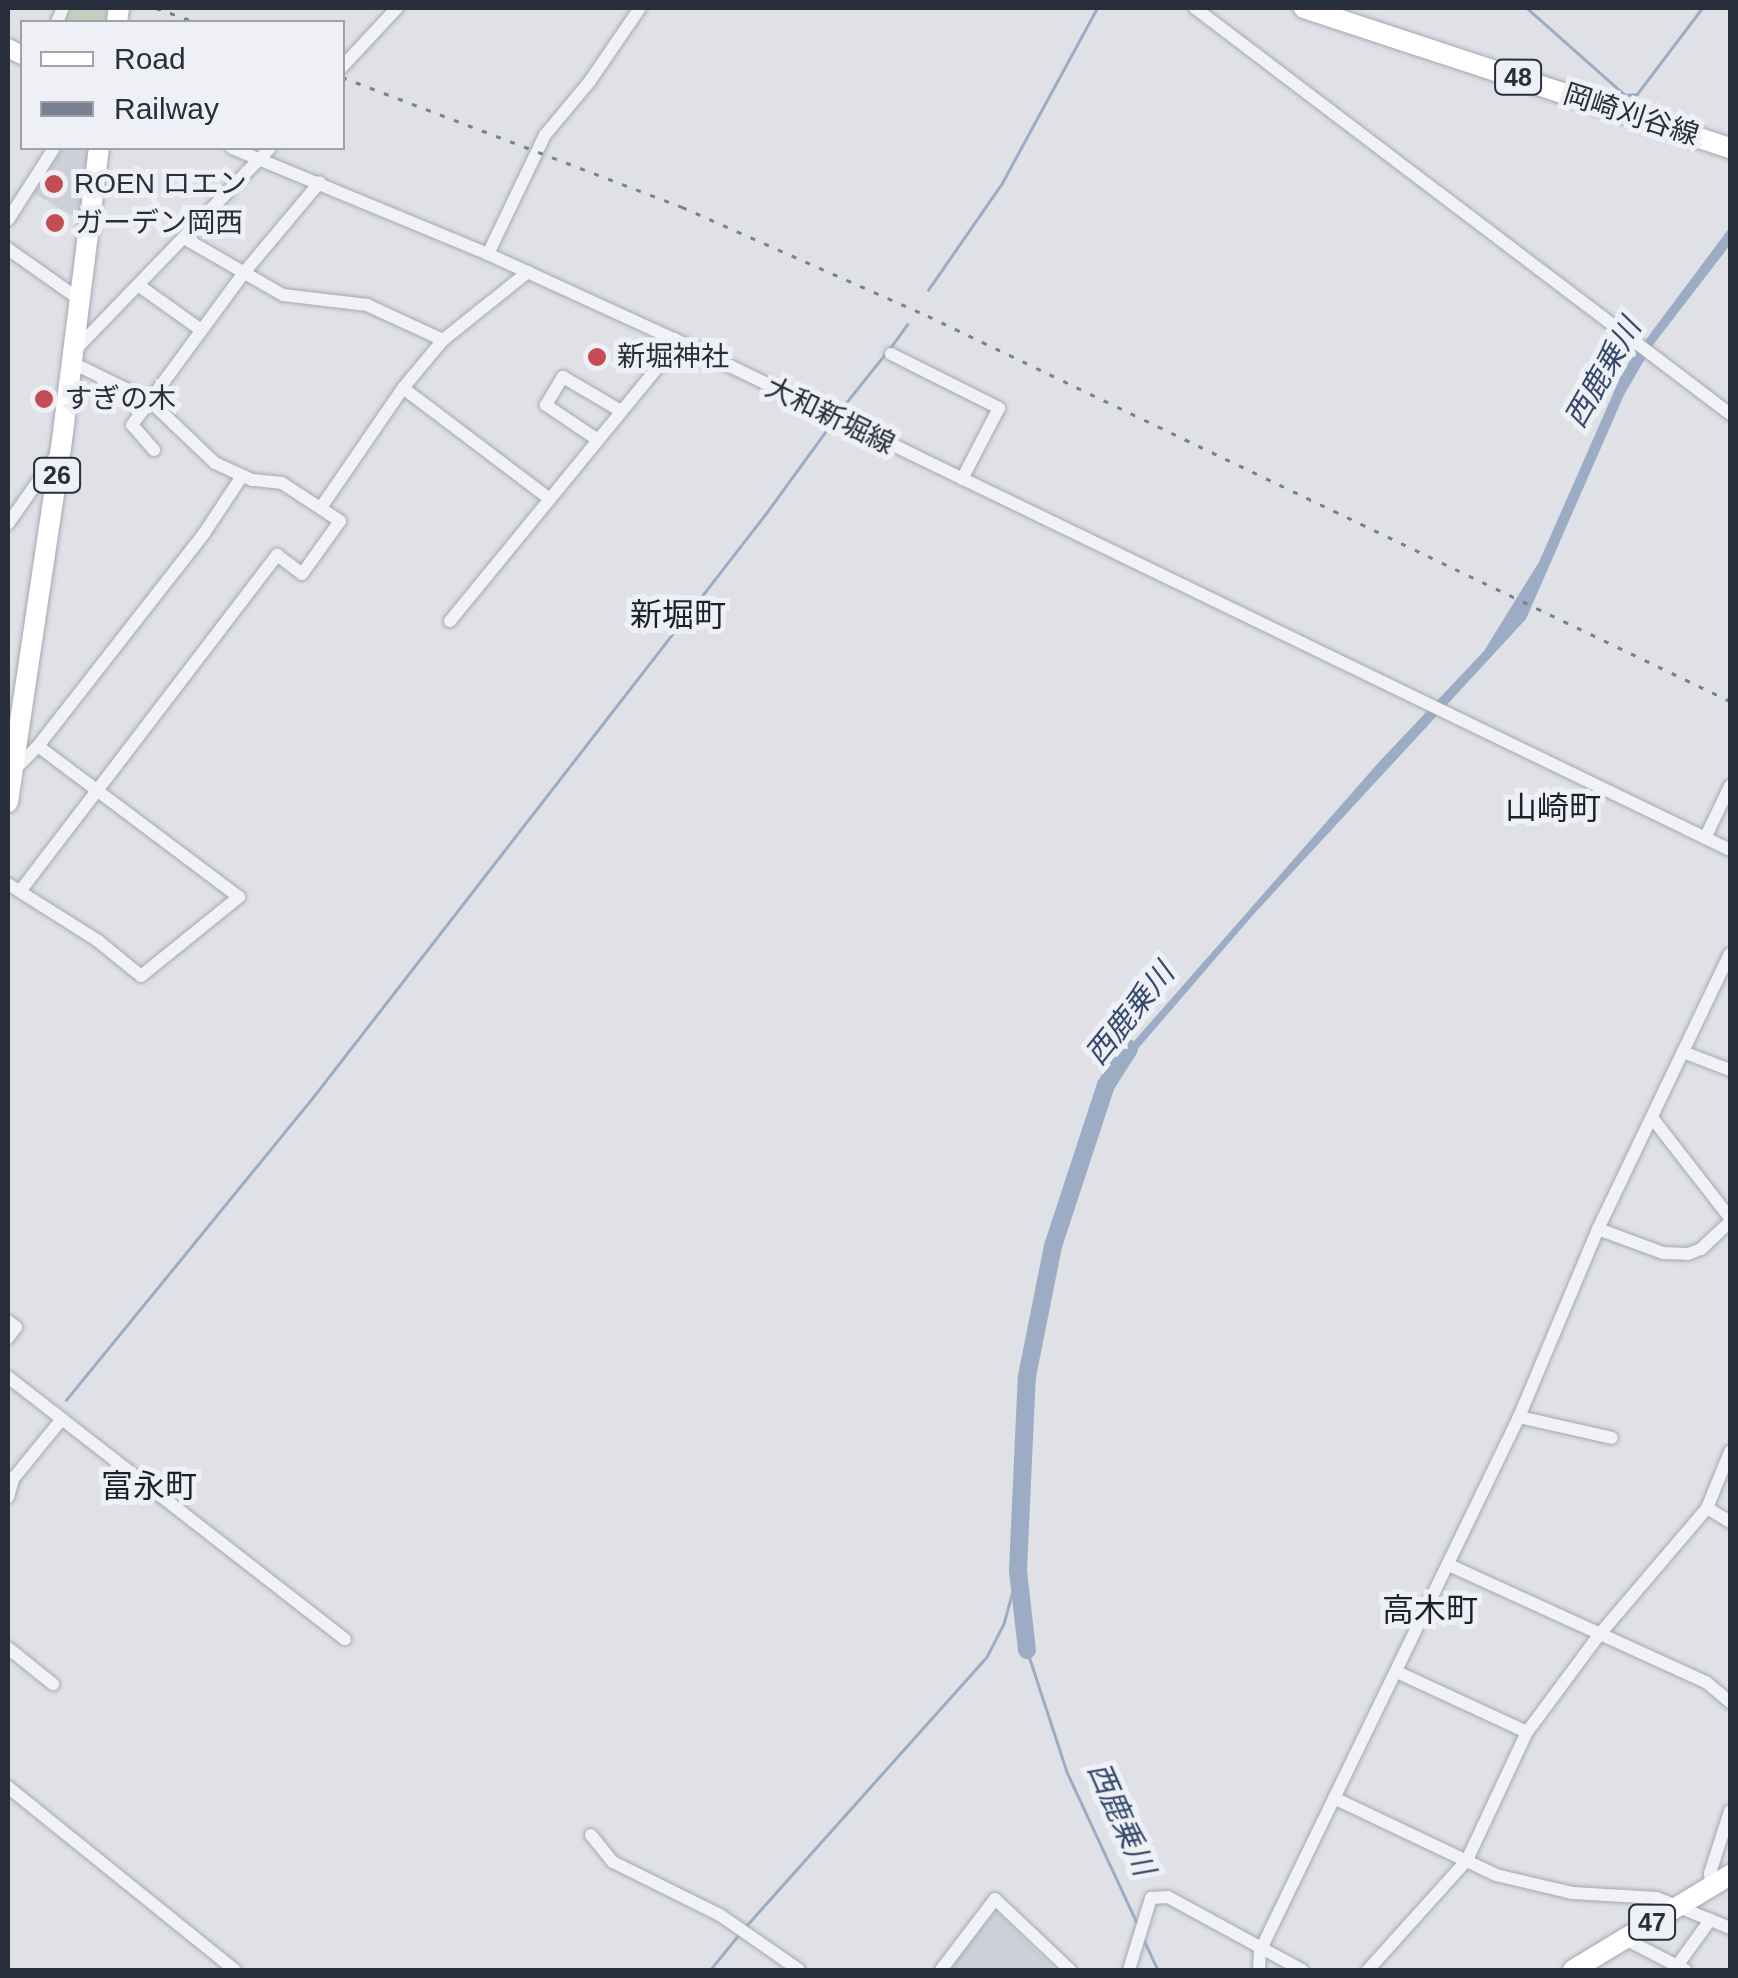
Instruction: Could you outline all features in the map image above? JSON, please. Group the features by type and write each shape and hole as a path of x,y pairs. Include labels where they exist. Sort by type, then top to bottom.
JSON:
{"main road":[{"name":"岡崎刈谷線","path":"1304,8 1730,148"},
{"name":"26","path":"8,802 15,701 61,448 99,150"},
{"name":"47","path":"1573,1970 1730,1875"}],"street":[{"path":"345,65 397,8"},
{"path":"488,254 544,135 590,81 640,8"},
{"path":"1195,8 1730,414"},
{"path":"8,220 53,150"},
{"name":"大和新堀線","path":"236,150 488,254 674,339 1730,850"},
{"path":"21,890 96,786 278,555 302,574 340,522 322,506 282,483 242,476 214,463 150,401 72,357 268,150"},
{"path":"154,450 132,424 242,275 320,182"},
{"path":"184,238 242,275 283,295 368,305 443,340"},
{"path":"8,249 78,299"},
{"path":"322,506 403,388 443,340 528,272"},
{"path":"138,285 201,330"},
{"path":"450,621 663,361 674,339"},
{"path":"891,354 999,408 962,479"},
{"path":"598,440 546,405 563,377 621,411"},
{"path":"403,388 550,499"},
{"path":"8,524 61,448"},
{"path":"12,772 38,746 205,532 242,476"},
{"path":"8,884 141,976 239,897 38,746"},
{"path":"1705,838 1730,786"},
{"path":"1259,1970 1260,1951 1520,1417 1598,1229 1730,954"},
{"path":"1682,1052 1730,1070"},
{"path":"1598,1229 1663,1253 1688,1254 1730,1220 1653,1119"},
{"path":"8,1320 16,1327 8,1338"},
{"path":"8,1377 345,1639"},
{"path":"1520,1417 1612,1438"},
{"path":"8,1497 13,1480 62,1419"},
{"path":"1368,1970 1466,1860 1527,1732 1598,1635 1706,1508 1730,1452"},
{"path":"1706,1508 1730,1522"},
{"path":"1449,1565 1706,1682 1730,1702"},
{"path":"8,1648 53,1684"},
{"path":"1396,1672 1527,1732"},
{"path":"8,1787 234,1970"},
{"path":"1334,1798 1466,1860 1538,1887 1657,1898 1730,1928"},
{"path":"1711,1886 1710,1873 1730,1811"},
{"path":"592,1836 613,1862 720,1916 798,1970"},
{"path":"1129,1970 1151,1898 1168,1897 1260,1951 1302,1970"},
{"path":"941,1970 995,1899 1070,1970"},
{"path":"1624,1939 1678,1969 1710,1920"}],"shaded area":[{"path":"63,150 90,150 79,220 32,192"},
{"path":"996,1911 1055,1969 948,1970"}],"green space":[{"path":"69,8 107,8 105,20 65,20"}],"water":[{"path":"1730,227 1730,245 1653,345 1624,395 1526,619 1253,915 1123,1066 1114,1064 1379,762 1484,651 1539,562 1624,369"}],"waterway":[{"path":"928,290 1002,183 1097,8"},
{"path":"1527,8 1625,95 1637,94 1702,8"},
{"path":"890,348 907,325"},
{"path":"837,414 885,354"},
{"path":"66,1400 310,1101 767,512 833,421"},
{"name":"西鹿乗川","path":"1027,1650 1018,1571 1027,1376 1053,1246 1106,1085 1129,1049"},
{"path":"745,1927 987,1656 1004,1622 1018,1571"},
{"name":"西鹿乗川","path":"1027,1650 1067,1772 1137,1923"},
{"path":"710,1970 740,1933"},
{"name":"西鹿乗川","path":"1144,1940 1158,1970"}],"railway":[{"path":"156,8 190,20"},
{"path":"345,78 682,207 928,316 1730,701"}],"place":[{"name":"ROEN ロエン","path":"54,184"},
{"name":"ガーデン岡西","path":"55,223"},
{"name":"新堀神社","path":"597,357"},
{"name":"すぎの木","path":"44,399"}],"district":[{"name":"新堀町","path":"678,615"},
{"name":"山崎町","path":"1553,808"},
{"name":"富永町","path":"149,1486"},
{"name":"高木町","path":"1430,1610"}]}
